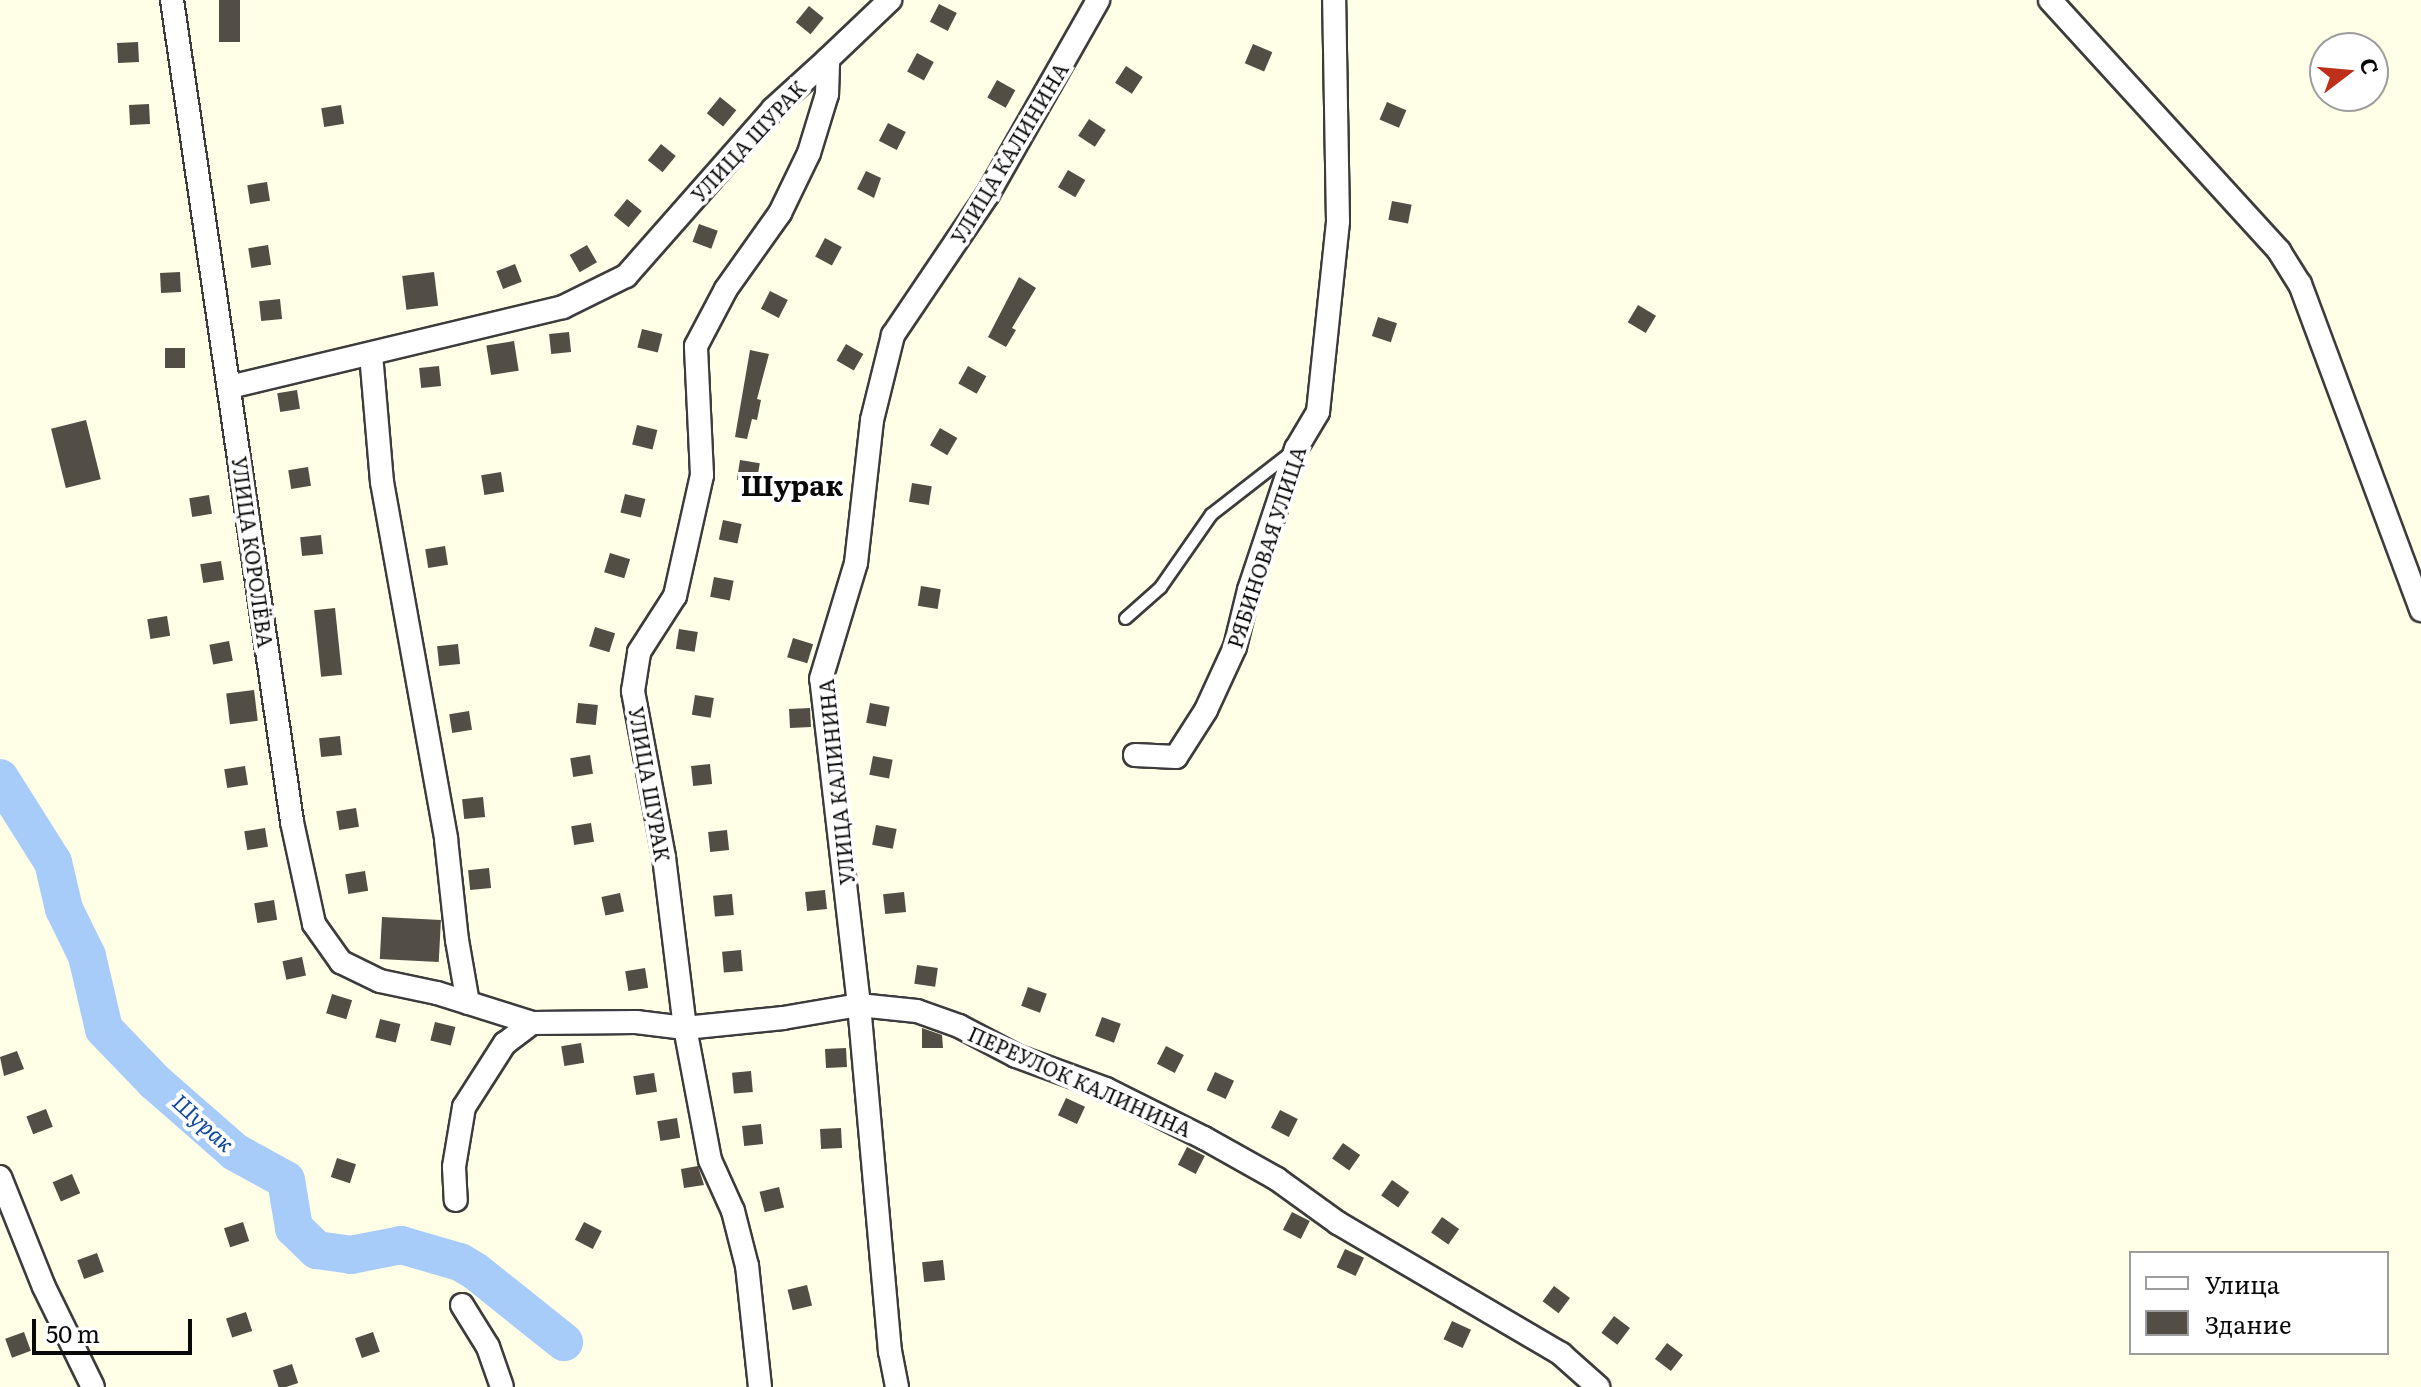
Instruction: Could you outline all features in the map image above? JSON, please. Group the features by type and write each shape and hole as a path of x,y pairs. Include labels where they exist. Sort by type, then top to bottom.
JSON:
{"street":[{"name":"УЛИЦА КОРОЛЁВА","path":"172,0 292,822 314,924 341,962 380,981 532,1023"},
{"name":"УЛИЦА ШУРАК","path":"230,387 563,307 626,276 773,109 890,0"},
{"name":"УЛИЦА КАЛИНИНА","path":"897,1387 890,1352 859,1005 821,679 856,563 872,420 893,335 988,194 1098,0"},
{"name":"РЯБИНОВАЯ УЛИЦА","path":"1135,755 1176,757 1206,710 1235,647 1249,590 1296,449 1318,412 1338,221 1334,0"},
{"path":"2050,0 2279,251 2293,273 2421,610"},
{"name":"УЛИЦА ШУРАК","path":"760,1387 747,1266 733,1211 710,1160 685,1028 664,857 633,691 639,652 675,596 702,475 696,346 726,289 780,213 809,153 827,94 828,59"},
{"path":"371,354 382,482 446,839 457,940 468,1003"},
{"name":"ПЕРЕУЛОК КАЛИНИНА","path":"685,1028 783,1018 859,1005 917,1011 959,1026 1016,1056 1106,1089 1277,1179 1338,1223 1561,1354 1598,1387"},
{"path":"456,1200 454,1167 464,1107 505,1043 532,1023 636,1022 685,1028"},
{"path":"0,1177 44,1287 93,1387"},
{"path":"462,1305 488,1347 502,1387"}],"lane":[{"path":"1125,618 1160,587 1211,514 1296,449"}],"building":[{"path":"219,0 240,0 240,42 219,42"},
{"path":"939,4 957,13 948,31 930,22"},
{"path":"809,6 824,18 811,34 796,22"},
{"path":"138,42 139,62 118,63 117,43"},
{"path":"1253,44 1272,52 1264,72 1245,63"},
{"path":"917,53 934,62 924,80 907,72"},
{"path":"1126,66 1143,77 1132,94 1115,83"},
{"path":"997,80 1015,90 1006,108 987,97"},
{"path":"720,97 736,110 723,127 707,113"},
{"path":"1387,102 1406,110 1399,128 1380,119"},
{"path":"149,104 150,124 130,125 129,105"},
{"path":"341,105 344,124 324,127 321,108"},
{"path":"1089,119 1106,130 1095,147 1078,136"},
{"path":"888,123 906,132 897,150 879,141"},
{"path":"661,144 676,156 663,172 648,160"},
{"path":"1068,170 1085,180 1075,197 1058,187"},
{"path":"866,171 881,178 874,198 857,189"},
{"path":"267,182 270,201 250,204 247,185"},
{"path":"627,199 642,211 629,227 614,215"},
{"path":"1392,201 1412,205 1408,223 1388,220"},
{"path":"699,224 718,231 711,249 693,242"},
{"path":"825,238 842,247 832,265 815,257"},
{"path":"268,245 271,265 251,268 248,248"},
{"path":"587,245 597,262 580,272 570,255"},
{"path":"515,264 522,282 503,289 496,271"},
{"path":"180,272 181,292 161,293 160,273"},
{"path":"434,272 438,306 406,310 402,276"},
{"path":"1019,277 1036,288 1012,328 1016,330 1006,347 988,337"},
{"path":"770,291 788,300 779,318 761,309"},
{"path":"280,299 282,319 261,321 259,301"},
{"path":"1638,305 1656,316 1646,333 1628,322"},
{"path":"1378,317 1397,323 1391,342 1372,336"},
{"path":"642,329 662,334 658,353 637,347"},
{"path":"569,332 571,352 551,354 549,334"},
{"path":"514,341 519,371 491,375 486,345"},
{"path":"846,344 863,354 854,370 836,360"},
{"path":"165,348 185,348 185,368 165,368"},
{"path":"750,350 769,354 757,399 761,400 757,420 752,419 747,439 735,437"},
{"path":"439,366 441,386 421,388 419,368"},
{"path":"968,366 986,376 977,394 958,383"},
{"path":"297,390 300,409 280,412 277,393"},
{"path":"86,420 101,479 66,488 51,429"},
{"path":"637,425 657,430 653,449 632,444"},
{"path":"940,428 957,438 947,455 930,445"},
{"path":"740,460 760,463 757,483 737,480"},
{"path":"308,467 311,486 291,489 288,470"},
{"path":"501,472 504,492 484,495 481,475"},
{"path":"912,483 932,486 929,505 909,502"},
{"path":"625,494 645,499 641,518 620,512"},
{"path":"209,495 212,514 192,517 189,498"},
{"path":"723,520 742,524 737,544 719,540"},
{"path":"321,535 323,554 302,556 300,537"},
{"path":"445,546 448,565 428,568 425,549"},
{"path":"610,553 630,559 624,578 604,572"},
{"path":"221,561 224,580 203,583 200,564"},
{"path":"714,577 734,581 730,600 710,597"},
{"path":"921,586 941,589 938,609 918,606"},
{"path":"335,608 342,675 321,677 314,610"},
{"path":"167,616 170,636 150,639 147,619"},
{"path":"595,627 615,633 609,652 589,646"},
{"path":"679,629 698,632 695,652 676,649"},
{"path":"793,638 813,644 807,663 787,657"},
{"path":"229,641 233,661 213,664 209,645"},
{"path":"458,644 460,664 439,666 437,646"},
{"path":"254,690 258,721 230,724 226,693"},
{"path":"695,695 714,698 711,718 692,715"},
{"path":"578,703 598,705 596,725 576,723"},
{"path":"870,703 890,707 886,726 866,723"},
{"path":"810,708 811,727 790,728 789,709"},
{"path":"469,711 472,730 452,733 449,714"},
{"path":"340,736 342,755 321,757 319,738"},
{"path":"590,755 593,774 573,777 570,758"},
{"path":"873,756 893,760 889,778 869,775"},
{"path":"710,764 712,784 693,786 691,766"},
{"path":"245,766 248,785 227,788 224,769"},
{"path":"483,797 485,817 464,819 462,799"},
{"path":"356,808 359,827 339,830 336,811"},
{"path":"591,823 594,842 574,845 571,826"},
{"path":"876,825 897,829 893,849 872,845"},
{"path":"265,828 268,847 247,850 244,831"},
{"path":"727,830 729,850 710,852 708,832"},
{"path":"489,868 491,888 470,890 468,870"},
{"path":"365,871 368,891 348,894 345,874"},
{"path":"825,890 827,909 807,911 805,892"},
{"path":"904,892 906,912 885,914 883,894"},
{"path":"620,893 624,912 605,916 601,897"},
{"path":"732,894 734,915 715,917 713,896"},
{"path":"274,900 277,920 257,923 254,903"},
{"path":"382,917 441,920 439,962 380,959"},
{"path":"741,950 743,971 724,973 722,952"},
{"path":"302,957 306,976 286,980 282,961"},
{"path":"917,965 938,968 935,987 914,984"},
{"path":"645,968 648,988 628,991 625,971"},
{"path":"1028,987 1047,994 1040,1013 1021,1006"},
{"path":"332,994 352,1000 346,1019 326,1013"},
{"path":"1102,1017 1121,1024 1114,1043 1095,1036"},
{"path":"380,1019 400,1024 396,1043 375,1037"},
{"path":"435,1022 455,1027 451,1046 430,1040"},
{"path":"922,1028 942,1035 943,1048 922,1048"},
{"path":"581,1043 584,1063 564,1066 561,1046"},
{"path":"1166,1046 1184,1055 1175,1073 1157,1064"},
{"path":"846,1048 847,1067 826,1068 825,1049"},
{"path":"17,1051 24,1069 4,1076 0,1057"},
{"path":"751,1071 753,1092 734,1094 732,1073"},
{"path":"1215,1072 1234,1081 1226,1099 1207,1090"},
{"path":"654,1073 657,1092 636,1095 633,1076"},
{"path":"1066,1098 1085,1107 1077,1124 1058,1115"},
{"path":"46,1109 53,1127 33,1134 26,1117"},
{"path":"1280,1110 1298,1119 1289,1137 1271,1128"},
{"path":"677,1118 680,1138 660,1141 657,1121"},
{"path":"761,1124 763,1144 744,1146 742,1126"},
{"path":"841,1128 842,1148 821,1149 820,1129"},
{"path":"1343,1143 1360,1155 1349,1171 1332,1159"},
{"path":"1187,1147 1205,1156 1196,1174 1178,1165"},
{"path":"337,1158 356,1164 350,1183 331,1177"},
{"path":"698,1166 704,1185 684,1188 681,1169"},
{"path":"72,1174 80,1193 61,1202 53,1182"},
{"path":"1392,1180 1409,1192 1398,1208 1381,1196"},
{"path":"779,1187 784,1207 765,1212 760,1192"},
{"path":"1292,1212 1310,1221 1301,1239 1283,1230"},
{"path":"1442,1217 1459,1229 1448,1245 1431,1233"},
{"path":"243,1222 249,1241 230,1247 224,1228"},
{"path":"584,1222 602,1231 593,1249 575,1240"},
{"path":"1345,1249 1364,1258 1356,1276 1337,1267"},
{"path":"97,1253 104,1272 84,1279 77,1260"},
{"path":"943,1260 945,1280 924,1282 922,1262"},
{"path":"807,1285 812,1305 793,1310 788,1290"},
{"path":"1554,1286 1570,1298 1559,1313 1543,1301"},
{"path":"246,1312 252,1331 232,1338 226,1318"},
{"path":"1614,1316 1630,1328 1617,1345 1601,1333"},
{"path":"1452,1321 1471,1330 1463,1348 1444,1339"},
{"path":"24,1332 31,1351 12,1358 5,1339"},
{"path":"373,1332 380,1352 362,1358 355,1338"},
{"path":"1667,1343 1683,1355 1671,1371 1655,1359"},
{"path":"292,1364 298,1383 278,1387 273,1370"}],"waterway":[{"name":"Шурак","path":"0,778 53,862 64,909 87,956 104,1029 155,1082 235,1152 286,1180 294,1228 317,1250 351,1255 401,1245 460,1262 564,1342"}],"district":[{"name":"Шурак","path":"792,484"}]}
